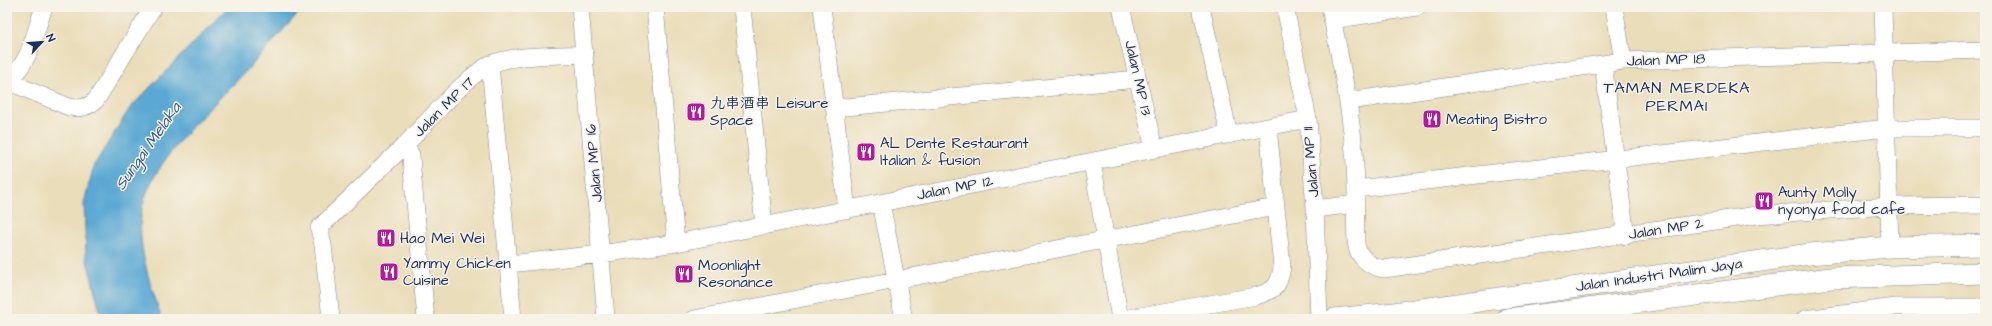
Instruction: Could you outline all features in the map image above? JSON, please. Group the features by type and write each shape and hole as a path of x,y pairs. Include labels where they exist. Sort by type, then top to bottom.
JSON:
{"main road":[{"name":"Jalan Industri Malim Jaya","path":"1334,319 1394,313 1810,254 1890,247 1985,246"},
{"name":"Jalan Industri Malim Jaya","path":"1507,319 1620,312 1831,278 1985,273"}],"street":[{"path":"7,80 15,75 23,65 44,7"},
{"path":"7,80 68,107 79,109 88,106 96,100 153,7"},
{"name":"Jalan MP 16","path":"580,7 606,319"},
{"path":"656,7 676,243"},
{"path":"742,7 764,226"},
{"path":"822,7 847,210"},
{"name":"Jalan MP 13","path":"1121,7 1154,150"},
{"path":"1201,7 1229,135"},
{"name":"Jalan MP 11","path":"1285,7 1308,119 1315,209 1319,319"},
{"path":"1356,196 1349,101 1331,13 1417,7"},
{"path":"1614,7 1623,61"},
{"path":"1883,7 1890,247"},
{"name":"Jalan MP 18","path":"1349,101 1623,61 1985,50"},
{"name":"Jalan MP 17","path":"426,319 411,155 405,145 472,76 490,64 509,59 585,54"},
{"path":"490,64 513,319"},
{"path":"1603,64 1626,236"},
{"path":"835,108 1138,79"},
{"name":"Jalan MP 12","path":"509,264 601,254 676,243 1308,119"},
{"path":"1123,319 1256,296 1271,291 1280,281 1282,267 1268,127"},
{"path":"1315,209 1356,196 1615,159 1887,128 1985,128"},
{"path":"331,319 324,245 319,228 405,145"},
{"path":"1092,162 1120,319"},
{"name":"Jalan MP 2","path":"1356,196 1357,250 1366,262 1373,268 1384,269 1626,236 1757,215 1890,206 1985,205"},
{"path":"881,203 904,319"},
{"path":"694,319 1275,207"},
{"path":"1805,319 1985,307"}],"water":[{"name":"Sungai Melaka","path":"228,7 304,7 248,69 188,131 162,164 152,181 145,198 141,215 141,242 146,268 162,319 102,319 86,257 84,203 94,165 130,108"}],"place":[{"name":"九串酒串 Leisure Space","path":"696,112"},
{"name":"Meating Bistro","path":"1432,119"},
{"name":"AL Dente Restaurant ltalian & fusion","path":"866,152"},
{"name":"Aunty Molly nyonya food cafe","path":"1764,201"},
{"name":"Hao Mei Wei","path":"386,238"},
{"name":"Yammy Chicken Cuisine","path":"389,272"},
{"name":"Moonlight Resonance","path":"684,274"}],"district":[{"name":"TAMAN MERDEKA PERMAI","path":"1677,97"}]}
